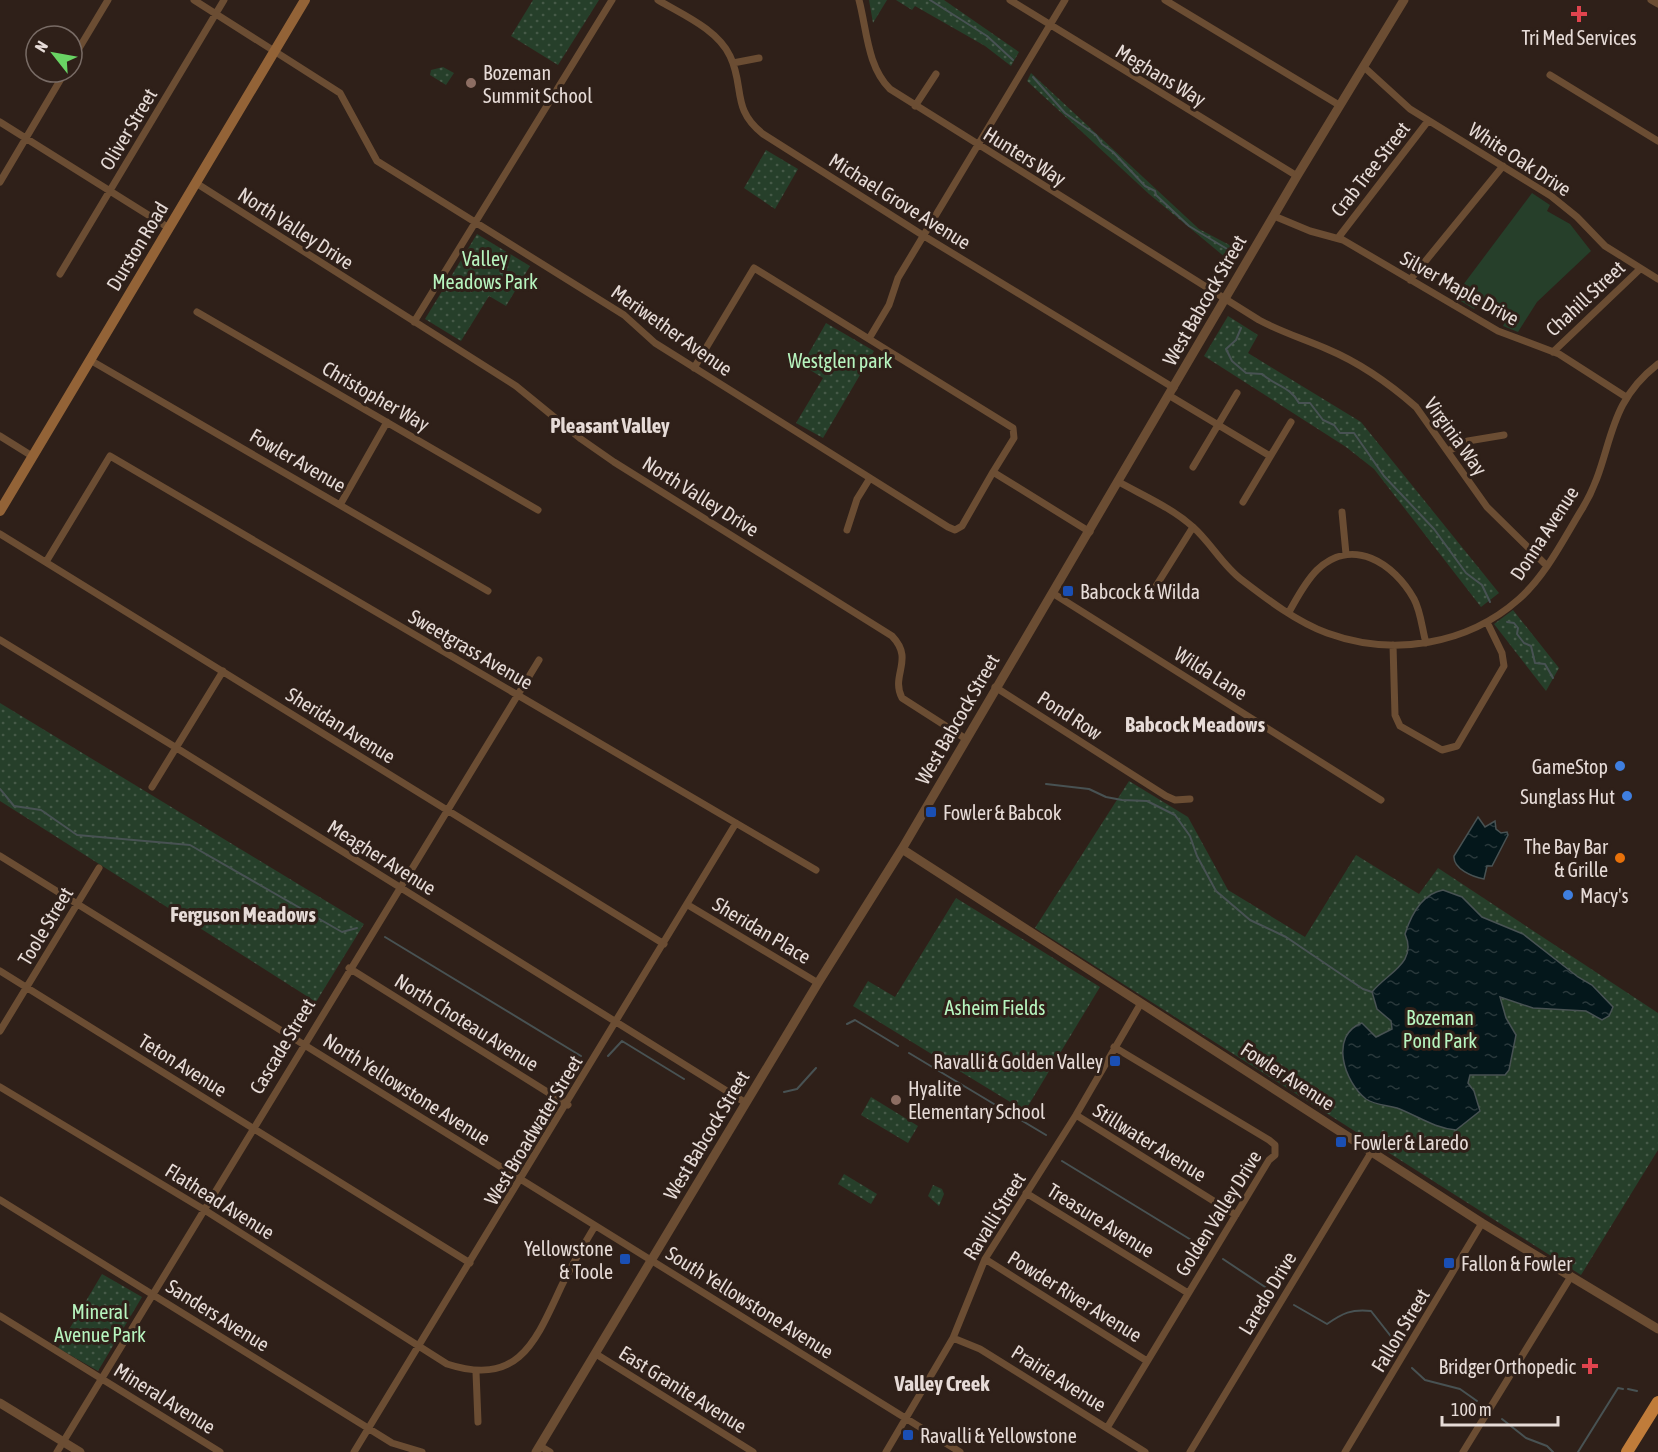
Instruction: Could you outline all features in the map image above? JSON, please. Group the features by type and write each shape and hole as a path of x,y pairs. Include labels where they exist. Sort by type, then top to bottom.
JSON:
{"highway":[{"path":"1627,1452 1658,1402"}],"main road":[{"name":"Durston Road","path":"0,511 305,0"}],"street":[{"path":"84,40 108,0"},
{"name":"Meriwether Avenue","path":"194,0 340,93 377,161 624,315 650,340 955,530 962,526 993,472"},
{"name":"Oliver Street","path":"60,274 224,0"},
{"path":"414,322 612,0"},
{"name":"Michael Grove Avenue","path":"658,0 716,37 733,63 740,104 754,128 1270,456"},
{"name":"Hunters Way","path":"859,0 876,72 890,89 1225,300"},
{"name":"Meghans Way","path":"1010,0 1297,176"},
{"path":"870,337 889,305 898,278 1065,0"},
{"path":"1165,0 1339,105"},
{"name":"West Babcock Street","path":"538,1449 818,983 902,849 995,687 1054,594 1297,176 1404,0"},
{"path":"1651,0 1658,4"},
{"path":"733,63 759,58"},
{"name":"White Oak Drive","path":"1364,67 1391,94 1428,121 1565,206 1605,246 1658,279"},
{"path":"915,106 936,74"},
{"path":"1550,75 1658,141"},
{"path":"0,182 58,84"},
{"name":"Crab Tree Street","path":"1338,238 1428,121"},
{"path":"0,122 169,228"},
{"path":"1410,280 1503,166"},
{"name":"North Valley Drive","path":"196,183 516,386 581,439 614,462 892,636 899,644 904,657 899,679 902,698 966,739"},
{"name":"Silver Maple Drive","path":"1274,216 1310,231 1338,238 1498,331 1553,352 1626,397"},
{"path":"694,368 754,267 870,337 1012,428 1014,438 993,472 1090,532"},
{"name":"Chahill Street","path":"1553,352 1640,269"},
{"name":"Virginia Way","path":"1225,300 1281,332 1329,350 1402,395 1416,407 1487,507 1546,566"},
{"name":"Christopher Way","path":"197,312 538,510"},
{"name":"Fowler Avenue","path":"90,360 488,591"},
{"name":"Donna Avenue","path":"1119,482 1193,527 1239,578 1289,612 1326,632 1354,642 1394,645 1453,638 1487,622 1519,599 1546,566 1596,483 1606,454 1610,431 1626,397 1633,387 1658,364"},
{"path":"1193,467 1237,393"},
{"path":"340,504 387,422"},
{"path":"1243,502 1291,422"},
{"path":"1448,451 1468,441 1504,435"},
{"path":"0,436 32,456"},
{"name":"Sweetgrass Avenue","path":"46,562 110,456 816,870"},
{"path":"847,530 857,499 870,477"},
{"path":"1342,512 1346,554"},
{"path":"1156,586 1193,527"},
{"name":"Sheridan Avenue","path":"0,534 664,944"},
{"path":"1289,612 1315,571 1346,554 1371,556 1394,571 1415,600 1426,643"},
{"name":"Wilda Lane","path":"1054,594 1381,800"},
{"path":"1394,645 1395,715 1400,726 1442,750 1457,746 1503,666 1502,653 1487,622"},
{"name":"Meagher Avenue","path":"0,640 746,1103"},
{"name":"Cascade Street","path":"57,1452 398,887 448,810 539,660"},
{"path":"152,787 223,671"},
{"name":"Pond Row","path":"995,687 1166,796 1174,800 1190,799"},
{"name":"West Broadwater Street","path":"354,1452 568,1105 736,823"},
{"name":"Fowler Avenue","path":"902,849 1482,1223 1658,1329"},
{"name":"North Yellowstone Avenue","path":"0,856 522,1180"},
{"name":"Toole Street","path":"0,1031 99,868"},
{"name":"Sheridan Place","path":"688,905 818,983"},
{"name":"North Choteau Avenue","path":"349,968 568,1105"},
{"name":"Teton Avenue","path":"0,971 470,1263"},
{"name":"Ravalli Street","path":"886,1452 953,1338 973,1282 985,1259 1076,1115 1141,1004"},
{"name":"Golden Valley Drive","path":"1107,1428 1275,1155 1275,1145 1114,1047"},
{"name":"Flathead Avenue","path":"0,1087 203,1209 447,1364 476,1372"},
{"name":"Stillwater Avenue","path":"1076,1115 1236,1215"},
{"name":"Laredo Drive","path":"1190,1452 1372,1151"},
{"name":"South Yellowstone Avenue","path":"522,1180 960,1452"},
{"name":"Treasure Avenue","path":"1026,1193 1188,1293"},
{"name":"Sanders Avenue","path":"0,1200 392,1443 422,1452"},
{"name":"Fallon Street","path":"1345,1452 1482,1223"},
{"path":"478,1422 476,1372 497,1369 515,1359 533,1344 549,1317 567,1274 595,1226"},
{"name":"Powder River Avenue","path":"985,1259 1147,1361"},
{"path":"1463,1452 1570,1278"},
{"name":"Mineral Avenue","path":"0,1316 220,1452"},
{"name":"Prairie Avenue","path":"953,1338 980,1349 1145,1452"},
{"name":"East Granite Avenue","path":"596,1354 753,1452"},
{"path":"0,1403 80,1452"},
{"path":"538,1449 550,1452"}],"green space":[{"path":"533,0 599,0 558,65 511,36"},
{"path":"869,0 887,0 873,23"},
{"path":"896,0 944,0 1019,52 1011,66 985,46 915,6 912,10"},
{"path":"443,67 454,73 446,85 430,75 431,70"},
{"path":"1031,73 1199,229 1239,250 1232,263 1149,194 1027,81"},
{"path":"766,150 798,169 775,209 744,188"},
{"path":"1532,193 1550,205 1547,211 1570,224 1591,251 1537,302 1518,332 1503,326 1506,320 1479,304 1474,309 1454,297"},
{"name":"Valley Meadows Park","path":"477,234 530,266 506,306 489,296 461,341 425,319"},
{"path":"1228,316 1258,335 1248,353 1361,422 1499,593 1481,607 1374,469 1346,447 1204,356"},
{"name":"Westglen park","path":"826,323 874,351 823,438 796,423 823,378 802,365"},
{"path":"1513,610 1559,668 1546,691 1494,624"},
{"path":"0,703 364,924 316,1002 0,801"},
{"name":"Bozeman Pond Park","path":"1129,781 1188,817 1228,890 1305,937 1356,855 1419,894 1438,868 1658,1013 1658,1150 1581,1275 1035,928"},
{"name":"Asheim Fields","path":"956,898 1100,987 1025,1111 853,1006 868,981 895,997"},
{"path":"871,1097 918,1126 908,1143 861,1115"},
{"path":"844,1174 877,1194 871,1204 838,1184"},
{"path":"933,1185 942,1189 944,1194 939,1206 928,1196"},
{"name":"Mineral Avenue Park","path":"102,1274 142,1297 98,1371 58,1348"}],"water":[{"path":"1478,817 1485,827 1495,821 1496,829 1501,833 1507,832 1508,835 1492,866 1487,866 1484,879 1460,868 1454,856"},
{"path":"1443,890 1462,897 1482,917 1523,934 1578,977 1592,985 1613,1007 1609,1016 1602,1020 1586,1011 1533,1008 1500,997 1506,1018 1516,1035 1509,1070 1505,1075 1470,1075 1468,1083 1474,1091 1480,1111 1456,1130 1440,1127 1397,1108 1366,1099 1351,1082 1343,1059 1346,1038 1352,1029 1362,1023 1376,1037 1392,1029 1391,1021 1377,1009 1372,992 1404,960 1408,944 1405,934 1418,906 1435,892"}],"waterway":[{"path":"930,0 987,36 1013,60"},
{"path":"1033,77 1065,113 1096,135 1102,144 1113,152 1145,186 1155,191 1156,195 1189,226 1237,255"},
{"path":"1241,328 1236,340 1226,349 1232,361 1246,373 1262,374 1291,393 1299,403 1310,403 1323,420 1334,425 1340,433 1354,433 1384,476 1434,529 1466,573 1482,585 1490,602"},
{"path":"1507,622 1514,623 1518,628 1517,634 1524,643 1531,646 1535,663 1545,664 1553,678"},
{"path":"1046,784 1089,789 1106,797 1122,800 1147,801 1175,815 1190,836 1197,856 1216,891 1250,920 1286,937 1363,989 1372,992"},
{"path":"0,789 14,806 41,810 77,835 190,845 342,932 357,928"},
{"path":"385,937 581,1056"},
{"path":"847,1024 855,1020 898,1046"},
{"path":"608,1056 622,1041 684,1079"},
{"path":"909,1053 1009,1113"},
{"path":"784,1092 797,1089 816,1068"},
{"path":"1014,1116 1046,1135"},
{"path":"1062,1161 1201,1246"},
{"path":"1223,1259 1268,1289"},
{"path":"1294,1305 1327,1324 1348,1313 1371,1311 1393,1339"},
{"path":"1412,1368 1425,1380 1460,1389 1477,1401"},
{"path":"1578,1452 1618,1388 1623,1389"},
{"path":"1628,1389 1637,1391"},
{"path":"1502,1419 1526,1438 1547,1446 1553,1452"}],"place":[{"name":"Tri Med Services","path":"1579,14"},
{"name":"Bozeman Summit School","path":"471,83"},
{"name":"Babcock & Wilda","path":"1068,591"},
{"name":"GameStop","path":"1620,766"},
{"name":"Sunglass Hut","path":"1627,796"},
{"name":"Fowler & Babcok","path":"931,812"},
{"name":"The Bay Bar & Grille","path":"1620,858"},
{"name":"Macy's","path":"1568,895"},
{"name":"Ravalli & Golden Valley","path":"1115,1061"},
{"name":"Hyalite Elementary School","path":"896,1100"},
{"name":"Fowler & Laredo","path":"1341,1142"},
{"name":"Yellowstone & Toole","path":"625,1259"},
{"name":"Fallon & Fowler","path":"1449,1263"},
{"name":"Bridger Orthopedic","path":"1590,1366"},
{"name":"Ravalli & Yellowstone","path":"908,1435"}],"district":[{"name":"Pleasant Valley","path":"610,425"},
{"name":"Babcock Meadows","path":"1195,724"},
{"name":"Ferguson Meadows","path":"243,914"},
{"name":"Valley Creek","path":"942,1383"}]}
